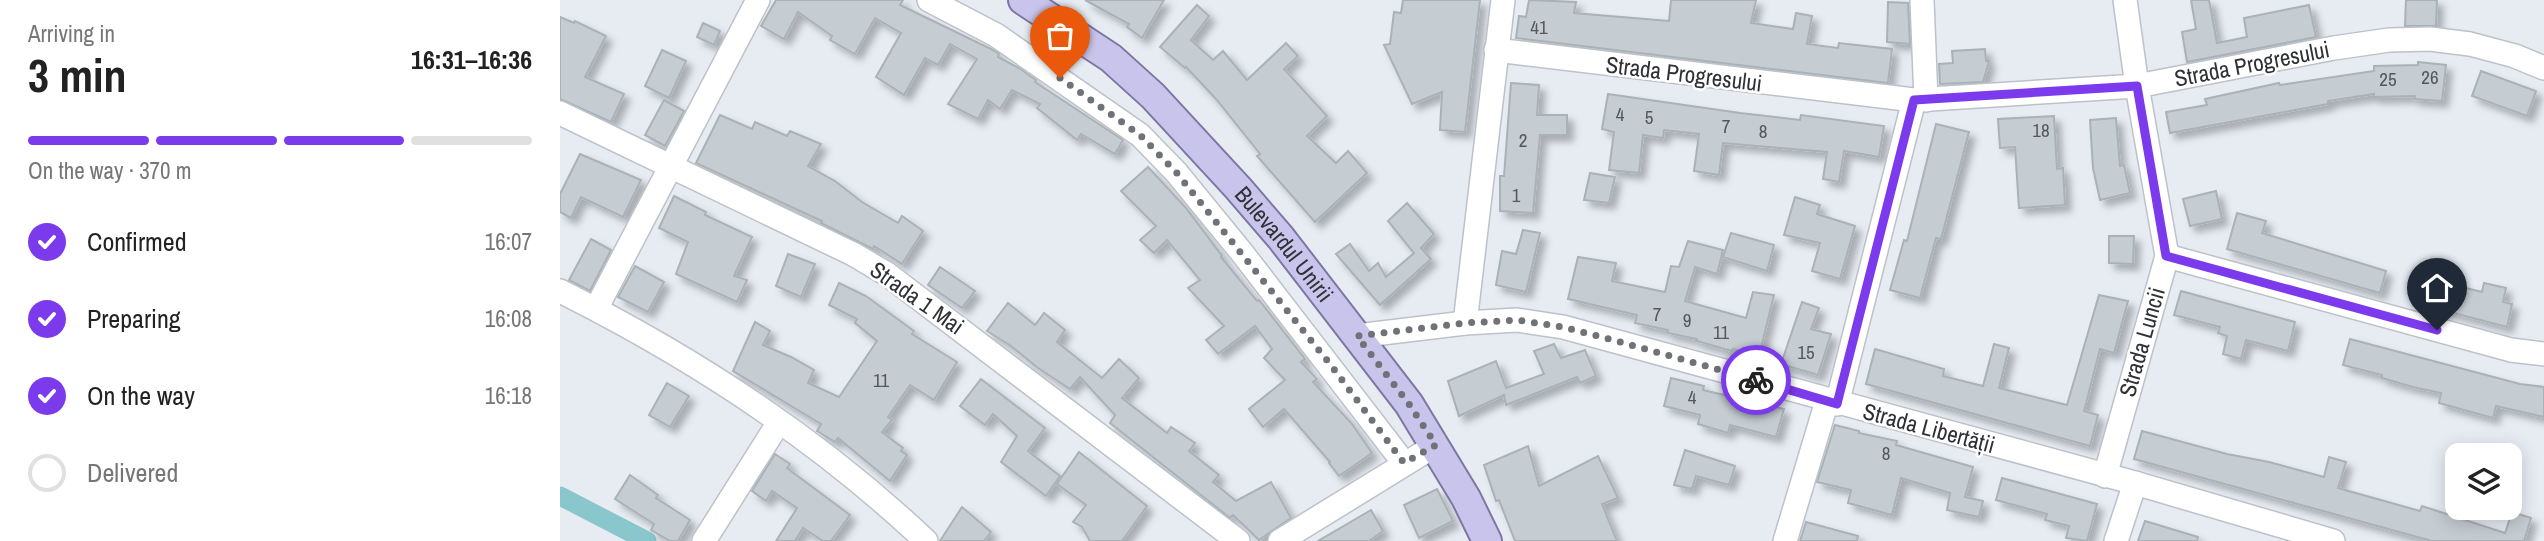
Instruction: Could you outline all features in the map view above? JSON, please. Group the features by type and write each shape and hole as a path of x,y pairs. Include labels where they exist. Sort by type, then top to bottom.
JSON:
{"main road":[{"name":"Bulevardul Unirii","path":"1023,0 1111,58 1153,96 1247,198 1409,404 1436,445 1487,541"}],"street":[{"path":"596,309 758,0"},
{"path":"929,0 996,34 1140,135 1176,172 1243,254 1404,463"},
{"path":"1465,323 1503,0"},
{"path":"1785,541 1832,402 1920,100 1922,0"},
{"name":"Strada Luncii","path":"2105,476 2166,256 2125,0"},
{"name":"Strada Progresului","path":"1496,50 1920,100 2137,86 2389,40 2430,39 2470,44 2515,56 2544,68"},
{"name":"Strada 1 Mai","path":"560,113 853,254 887,274 1238,541"},
{"path":"2166,256 2511,350 2544,354"},
{"path":"560,291 721,382 844,468 926,541"},
{"name":"Strada Libertății","path":"1357,336 1465,323 1517,320 1563,327 2135,483 2333,541"},
{"path":"704,541 779,422"},
{"path":"1280,541 1436,445"},
{"path":"2116,541 2135,483"}],"building":[{"path":"776,0 903,0 900,5 999,54 998,57 1019,68 1036,80 1035,82 1123,140 1115,154 1081,134 1077,140 1037,108 1040,104 1012,90 1000,109 988,100 978,119 948,104 977,59 950,44 938,65 925,58 904,95 876,77 901,33 875,18 855,54 830,40 832,36 798,12 784,39 761,26"},
{"path":"1085,0 1164,0 1142,38 1127,27 1129,24"},
{"path":"1403,0 1480,0 1465,132 1440,130 1442,92 1412,104 1384,45 1390,44 1394,12 1401,13"},
{"path":"1529,0 1576,2 1574,13 1669,21 1671,0 1756,0 1751,23 1793,29 1796,13 1812,16 1807,44 1838,48 1839,43 1892,49 1888,83 1516,38 1519,16 1526,17"},
{"path":"2191,0 2209,0 2217,43 2247,37 2244,18 2309,5 2316,37 2187,62 2182,32 2196,29"},
{"path":"2406,0 2437,0 2436,26 2405,26"},
{"path":"1888,2 1908,3 1910,44 1887,42"},
{"path":"1197,5 1209,16 1191,40 1213,60 1223,51 1247,80 1286,43 1298,56 1284,69 1327,116 1307,136 1336,163 1348,151 1367,173 1315,222 1257,156 1260,154 1216,99 1186,67 1160,47"},
{"path":"560,17 606,36 585,77 624,94 611,122 560,99"},
{"path":"703,23 720,31 714,45 697,37"},
{"path":"1985,49 1986,61 1989,61 1983,82 1940,84 1939,64 1953,63 1952,51"},
{"path":"662,50 686,61 669,98 645,86"},
{"path":"2418,62 2446,65 2442,101 2414,99 2415,96 2374,97 2374,94 2170,133 2166,112 2207,105 2205,99 2279,83 2280,85 2374,71 2374,66 2418,65"},
{"path":"2481,71 2536,91 2527,116 2472,96"},
{"path":"1511,83 1539,85 1537,115 1567,115 1567,135 1540,135 1533,213 1500,211 1500,176 1504,176"},
{"path":"1608,94 1800,120 1801,115 1884,126 1879,157 1844,151 1839,182 1823,179 1827,152 1723,143 1719,175 1694,171 1699,134 1664,130 1663,138 1643,135 1639,173 1609,170 1614,132 1602,129"},
{"path":"664,100 684,111 665,146 645,135"},
{"path":"720,115 752,129 755,122 787,136 790,131 821,144 808,166 898,223 902,216 923,231 902,264 874,246 873,249 821,223 822,221 696,163"},
{"path":"2054,116 2057,169 2063,168 2065,205 2019,208 2015,147 2000,148 1998,119"},
{"path":"2116,118 2120,166 2124,165 2130,193 2100,200 2093,168 2090,120"},
{"path":"1936,124 1969,132 1941,239 1936,238 1920,298 1890,290 1904,240 1907,241"},
{"path":"580,154 641,180 623,217 581,197 571,218 560,212 560,194"},
{"path":"1148,167 1186,208 1221,257 1257,301 1259,300 1305,359 1301,362 1317,379 1313,382 1352,424 1372,453 1339,476 1284,409 1263,427 1249,409 1285,380 1264,358 1272,349 1255,326 1218,354 1206,340 1224,326 1188,288 1200,280 1167,240 1154,253 1140,240 1156,226 1121,191"},
{"path":"1590,173 1615,177 1609,203 1584,200"},
{"path":"2216,191 2222,219 2190,226 2183,199"},
{"path":"674,196 706,212 705,215 752,237 734,276 747,280 737,302 676,274 688,242 659,228"},
{"path":"1795,197 1820,205 1817,214 1855,226 1840,279 1812,271 1820,243 1784,235"},
{"path":"1407,203 1434,234 1421,248 1431,259 1380,305 1336,254 1350,244 1369,271 1378,263 1386,277 1414,253 1388,221"},
{"path":"2237,213 2266,221 2262,233 2386,271 2380,293 2227,249"},
{"path":"1523,230 1540,233 1526,292 1496,285 1502,251 1516,254"},
{"path":"1731,233 1774,245 1767,271 1723,257"},
{"path":"2109,236 2134,236 2133,264 2109,263"},
{"path":"591,239 611,250 590,291 569,280"},
{"path":"1688,241 1723,250 1717,274 1695,267 1685,301 1746,318 1753,292 1774,295 1759,356 1733,349 1732,351 1668,333 1668,330 1635,323 1637,315 1568,299 1578,257 1616,263 1612,281 1665,292 1671,266 1679,267"},
{"path":"788,254 815,264 801,297 776,286"},
{"path":"635,266 664,282 648,312 618,297"},
{"path":"940,267 975,291 962,308 928,285"},
{"path":"2442,282 2482,292 2484,283 2506,288 2503,302 2512,304 2507,327 2435,308"},
{"path":"839,283 866,296 914,331 912,334 957,362 934,400 910,385 888,417 892,420 882,432 903,448 901,451 907,455 890,481 838,438 835,442 817,431 821,424 733,371 755,322 770,331 763,345 814,370 808,383 839,397 877,341 855,323 857,319 829,305"},
{"path":"2181,291 2295,322 2288,351 2246,340 2241,359 2223,354 2227,336 2218,333 2220,327 2174,315"},
{"path":"2099,295 2128,301 2114,353 2100,349 2084,411 2098,415 2090,446 1866,384 1875,349 1944,369 1943,376 1983,386 1994,344 2009,348 1999,388 2067,405"},
{"path":"1802,302 1819,308 1811,329 1831,334 1818,375 1781,364"},
{"path":"1008,303 1035,325 1044,313 1065,330 1057,342 1102,378 1119,359 1139,378 1122,398 1167,433 1171,427 1195,443 1189,451 1219,475 1213,482 1236,501 1271,482 1291,518 1259,540 1233,515 1230,518 1110,423 1115,415 1080,377 1070,389 987,331"},
{"path":"2350,339 2520,384 2544,387 2544,417 2496,406 2493,418 2439,403 2441,393 2343,365"},
{"path":"1554,344 1561,358 1585,350 1596,376 1580,383 1577,377 1506,405 1504,395 1459,416 1448,381 1496,361 1506,388 1544,374 1534,351"},
{"path":"1671,378 1704,386 1703,390 1784,409 1776,437 1730,425 1728,433 1698,424 1700,415 1664,406"},
{"path":"981,379 1045,428 1028,451 1060,476 1046,496 1001,462 1017,436 993,414 985,425 960,406"},
{"path":"667,383 689,396 670,427 649,415"},
{"path":"1835,425 1897,441 1896,445 1973,467 1965,497 1983,501 1979,517 1947,510 1950,493 1901,478 1892,515 1848,503 1851,490 1817,482"},
{"path":"2142,431 2324,477 2329,457 2346,462 2338,488 2420,511 2422,506 2445,513 2445,520 2465,520 2505,533 2509,520 2522,520 2522,515 2531,518 2524,541 2432,541 2134,459"},
{"path":"1528,446 1539,486 1598,456 1618,498 1602,504 1617,541 1515,541 1499,500 1496,501 1484,465"},
{"path":"1685,450 1735,466 1729,485 1696,476 1692,489 1674,485"},
{"path":"1079,452 1147,506 1122,541 1090,541 1082,527 1073,522 1086,505 1057,484"},
{"path":"775,454 790,464 787,468 850,515 831,541 823,541 803,528 795,541 776,541 797,508 772,491 766,501 752,491"},
{"path":"630,475 658,495 656,498 690,520 678,541 670,541 651,530 654,524 615,499"},
{"path":"2002,478 2097,504 2087,541 2066,538 2069,526 2045,520 2047,514 1996,500"},
{"path":"1437,489 1453,521 1419,538 1404,505"},
{"path":"962,507 991,532 984,541 940,541"},
{"path":"1371,510 1383,531 1369,541 1318,541"},
{"path":"2145,521 2198,537 2197,541 2138,541"},
{"path":"1806,522 1858,536 1857,541 1800,541"}],"waterway":[{"path":"560,496 647,541"}],"way so far":[{"path":"1060,78 1140,135 1176,172 1330,364 1404,463 1436,445 1387,373 1357,336 1415,328 1517,320 1563,327 1756,380"}],"route":[{"path":"1756,380 1837,404 1914,100 2137,86 2166,256 2437,330"}]}
